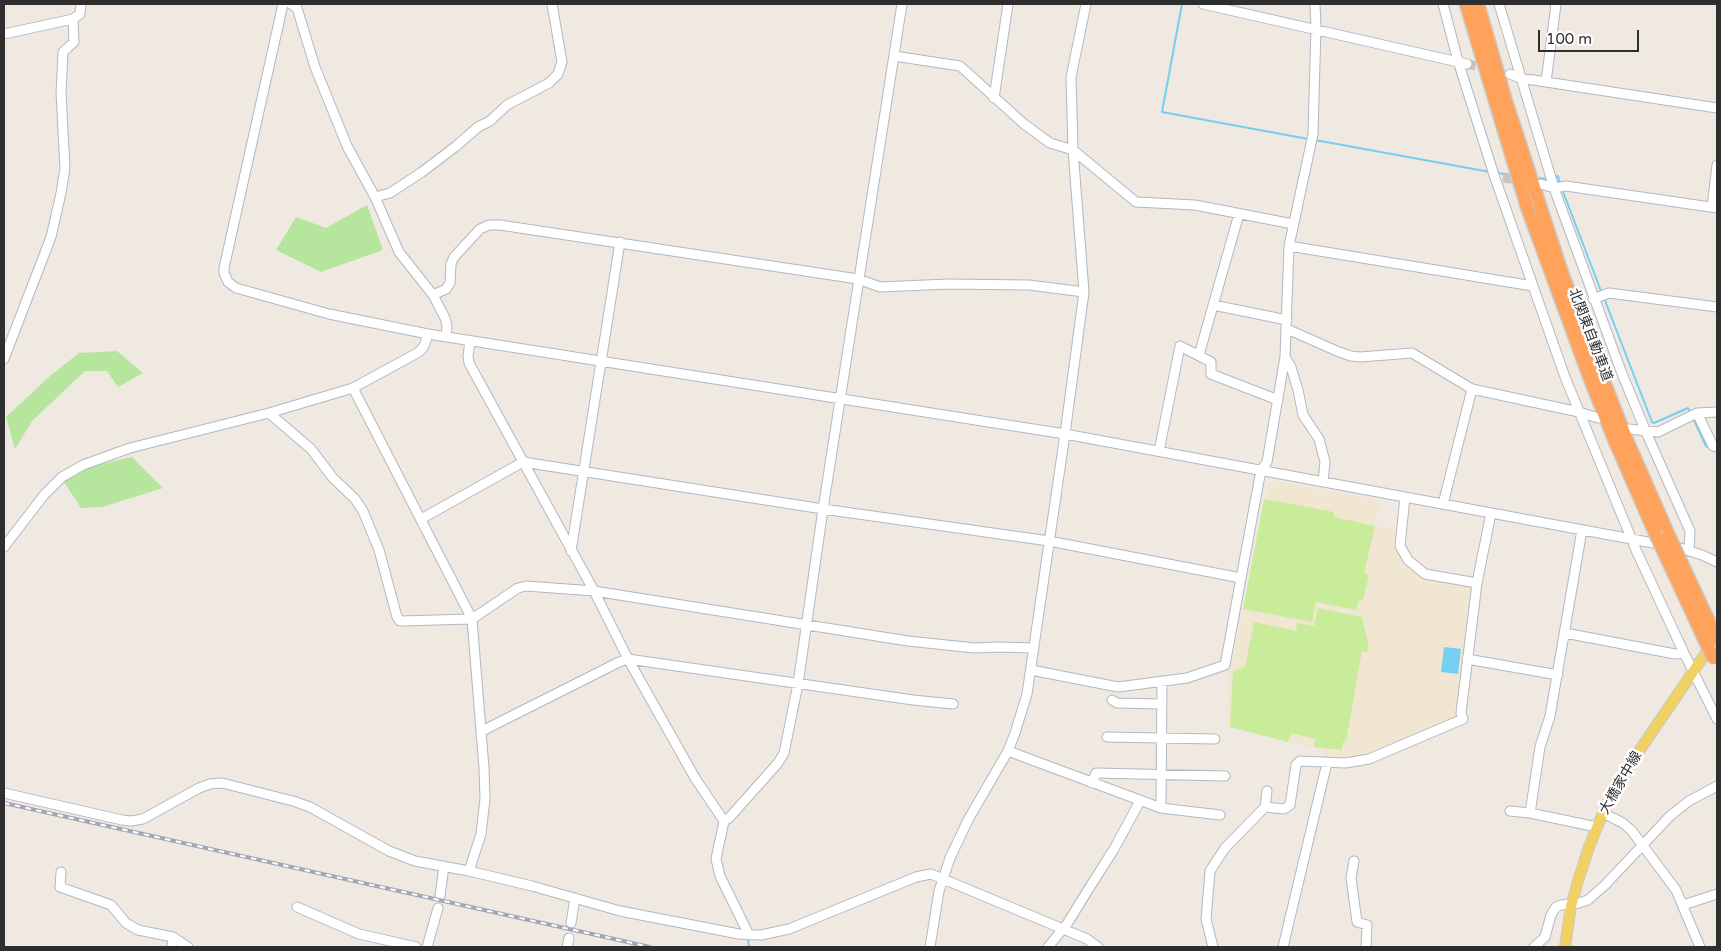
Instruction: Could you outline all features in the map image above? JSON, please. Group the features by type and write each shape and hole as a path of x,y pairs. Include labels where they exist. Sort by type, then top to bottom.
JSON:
{"highway":[{"name":"北関東自動車道","path":"1466,4 1530,216 1590,379 1655,533 1715,662"},
{"name":"北関東自動車道","path":"1478,4 1504,98 1563,276 1626,438 1717,638"}],"main road":[{"name":"大橋家中線","path":"1565,947 1572,903 1582,867 1603,813 1632,762 1717,638"}],"street":[{"path":"4,34 73,19 80,14 81,4"},
{"path":"283,4 225,261 225,278 236,288 258,293 285,303 428,334 1065,434 1690,551 1717,562"},
{"path":"291,4 297,8 315,67 347,146 375,197 399,252 433,295 447,322 446,337"},
{"path":"375,197 390,192 422,172 478,127 490,121 507,105 549,83 558,74 562,62 552,4"},
{"path":"749,935 720,876 716,859 724,821 729,818 784,753 798,684 858,279 902,4"},
{"path":"994,98 1008,4"},
{"path":"930,947 936,905 943,878 959,838 1008,751 1021,716 1031,670 1084,292 1073,150 1071,77 1086,4"},
{"path":"1203,4 1463,62"},
{"path":"1031,670 1113,687 1188,678 1225,665 1261,470 1267,462 1285,357 1290,246 1313,134 1315,4"},
{"path":"1443,4 1533,286 1565,377 1632,540 1693,672 1717,719"},
{"path":"1499,4 1554,188 1593,299 1646,432 1690,531 1690,551"},
{"path":"1546,82 1556,4"},
{"path":"4,359 51,237 61,193 65,168 60,93 63,52 74,42 73,19"},
{"path":"894,56 960,66 1024,124 1050,143 1073,150 1136,202 1195,205 1293,224"},
{"path":"1510,74 1520,78 1717,108"},
{"path":"1541,184 1554,188 1566,186 1714,208 1717,165"},
{"path":"1199,355 1239,214"},
{"path":"433,295 446,289 450,283 451,264 454,257 480,229 488,225 500,225 620,242 858,279 880,287 948,284 1013,285 1062,288 1084,292"},
{"path":"571,551 620,242"},
{"path":"1290,246 1533,286"},
{"path":"1593,299 1609,293 1717,307"},
{"path":"1213,305 1287,325 1351,356 1412,353 1472,389 1580,412 1598,418"},
{"path":"4,547 44,495 62,477 83,465 130,448 269,413 353,388 419,352 424,346 428,334"},
{"path":"470,341 469,363 694,778 724,821"},
{"path":"1159,451 1180,346 1211,362 1211,374 1278,400"},
{"path":"1285,357 1291,368 1298,390 1303,414 1319,439 1325,462 1323,482"},
{"path":"353,388 472,619 482,732 485,799 481,834 470,871"},
{"path":"1442,504 1472,389"},
{"path":"1630,429 1658,432 1697,413 1717,412"},
{"path":"269,413 311,449 333,478 355,498 363,511 379,550 397,617 400,621 472,619 518,588 526,586 594,591 908,641 975,648 1034,648"},
{"path":"1697,413 1713,446 1717,448"},
{"path":"421,519 523,462 823,509 1049,541 1241,578"},
{"path":"1405,497 1400,546 1408,560 1425,574 1477,583"},
{"path":"1265,807 1284,809 1290,805 1296,765 1300,761 1345,763 1369,759 1463,719 1461,713 1477,583 1491,513"},
{"path":"1530,813 1540,748 1550,716 1558,675 1582,530"},
{"path":"1565,634 1675,654 1684,653"},
{"path":"482,732 628,659 913,700 953,704"},
{"path":"1467,659 1558,675"},
{"path":"1161,808 1162,682"},
{"path":"1112,700 1117,703 1162,704"},
{"path":"1107,737 1214,740"},
{"path":"1008,751 1161,808 1220,815"},
{"path":"1283,947 1326,763"},
{"path":"1092,783 1096,773 1225,776"},
{"path":"4,793 131,821 143,819 199,788 210,784 222,783 293,801 319,812 389,851 415,861 470,871 620,911 723,932 749,935 770,934 789,929 916,877 931,874 1087,939 1098,947"},
{"path":"1534,947 1544,937 1553,910 1561,905 1584,902 1593,896 1679,809 1699,795 1717,786"},
{"path":"1213,947 1206,919 1210,871 1225,848 1265,807 1267,791"},
{"path":"1048,947 1062,930 1114,849 1140,801"},
{"path":"1510,812 1530,813 1597,827"},
{"path":"1603,813 1628,827 1644,845 1676,890 1700,947"},
{"path":"1354,861 1351,878 1357,922 1367,925 1366,947"},
{"path":"440,896 444,866"},
{"path":"61,872 60,887 111,905 132,928 143,932 173,937 188,947"},
{"path":"1683,905 1717,894"},
{"path":"571,923 574,898"},
{"path":"297,906 359,934 416,947"},
{"path":"428,947 438,908"},
{"path":"172,947 173,937"}],"shaded area":[{"path":"1273,481 1380,500 1375,526 1398,529 1397,541 1420,574 1473,584 1458,715 1454,720 1357,759 1324,758 1324,749 1227,726 1229,668 1232,665 1266,491"}],"green space":[{"path":"367,205 383,250 321,272 276,250 296,217 326,228"},
{"path":"117,351 143,373 118,387 107,371 85,371 32,421 15,449 6,417 50,376 79,353"},
{"path":"132,457 163,488 102,507 81,508 64,482 85,468"},
{"path":"1264,499 1334,512 1334,517 1375,526 1364,573 1369,574 1363,601 1359,600 1356,610 1316,602 1312,622 1243,609"},
{"path":"1318,608 1362,617 1369,648 1368,652 1362,651 1346,741 1343,742 1342,750 1314,747 1315,739 1292,733 1288,742 1230,727 1233,671 1245,667 1254,622 1296,631 1297,623 1314,626"}],"water":[{"path":"1444,647 1461,649 1458,674 1441,672"}],"waterway":[{"path":"1182,4 1162,112 1308,139"},
{"path":"1315,140 1490,172"},
{"path":"1497,173 1512,175"},
{"path":"1554,177 1558,176 1560,184"},
{"path":"1537,178 1549,179"},
{"path":"1562,189 1601,291"},
{"path":"1604,298 1652,422 1654,423 1688,408 1690,412"},
{"path":"1693,418 1706,446 1710,448"},
{"path":"748,940 749,947"}],"tunnel":[{"path":"1467,64 1489,69"},
{"path":"1503,178 1523,181"}],"railway":[{"path":"4,803 650,947"}]}
